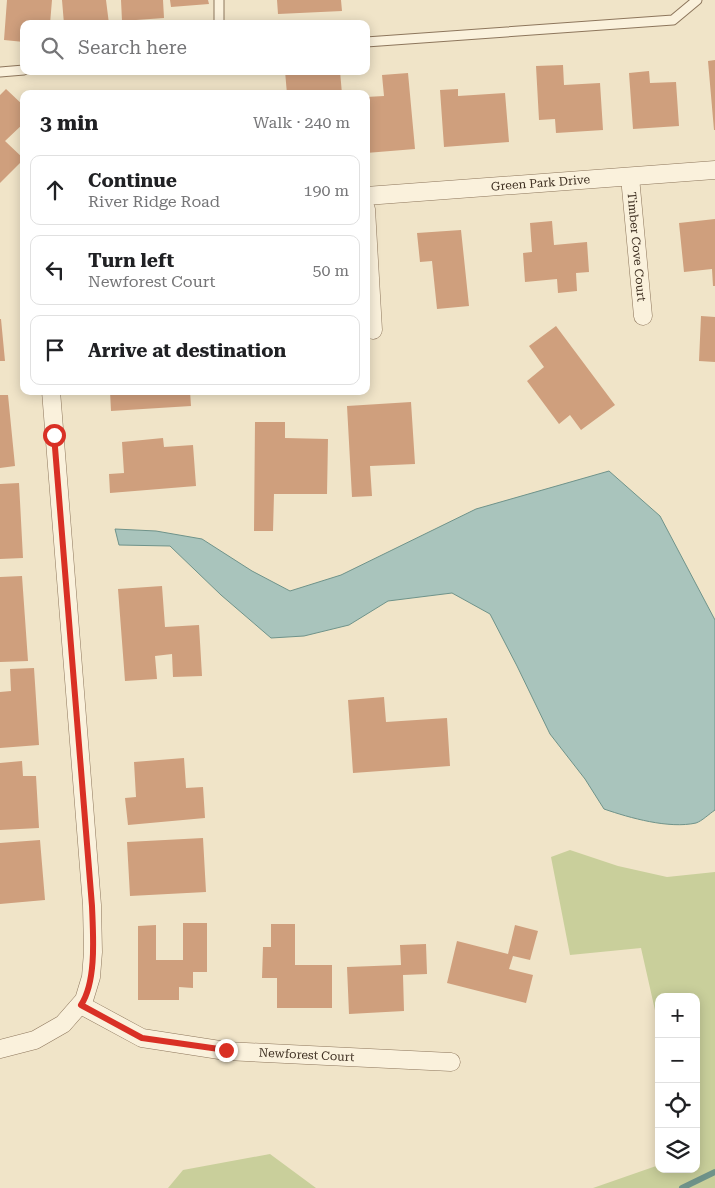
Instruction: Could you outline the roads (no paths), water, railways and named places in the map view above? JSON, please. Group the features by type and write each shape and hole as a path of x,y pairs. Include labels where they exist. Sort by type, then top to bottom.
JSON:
{"street":[{"name":"Green Park Drive","path":"370,196 715,170"},
{"name":"Timber Cove Court","path":"630,177 643,316"},
{"path":"370,278 373,330"},
{"path":"0,1049 35,1040 63,1024 84,1000 91,977 93,952 92,906 51,395"},
{"name":"Newforest Court","path":"81,1005 142,1038 226,1050 451,1062"}],"lane":[{"path":"219,0 219,20"},
{"path":"370,42 673,20 692,2"},
{"path":"0,72 20,70"}],"water":[{"path":"609,471 660,516 715,620 715,810 696,823 662,824 604,809 585,779 550,734 490,614 452,593 388,601 349,625 304,636 271,638 221,595 170,546 119,545 115,529 156,531 202,539 252,571 290,591 341,575 476,509"}],"waterway":[{"path":"682,1188 715,1172"}]}
